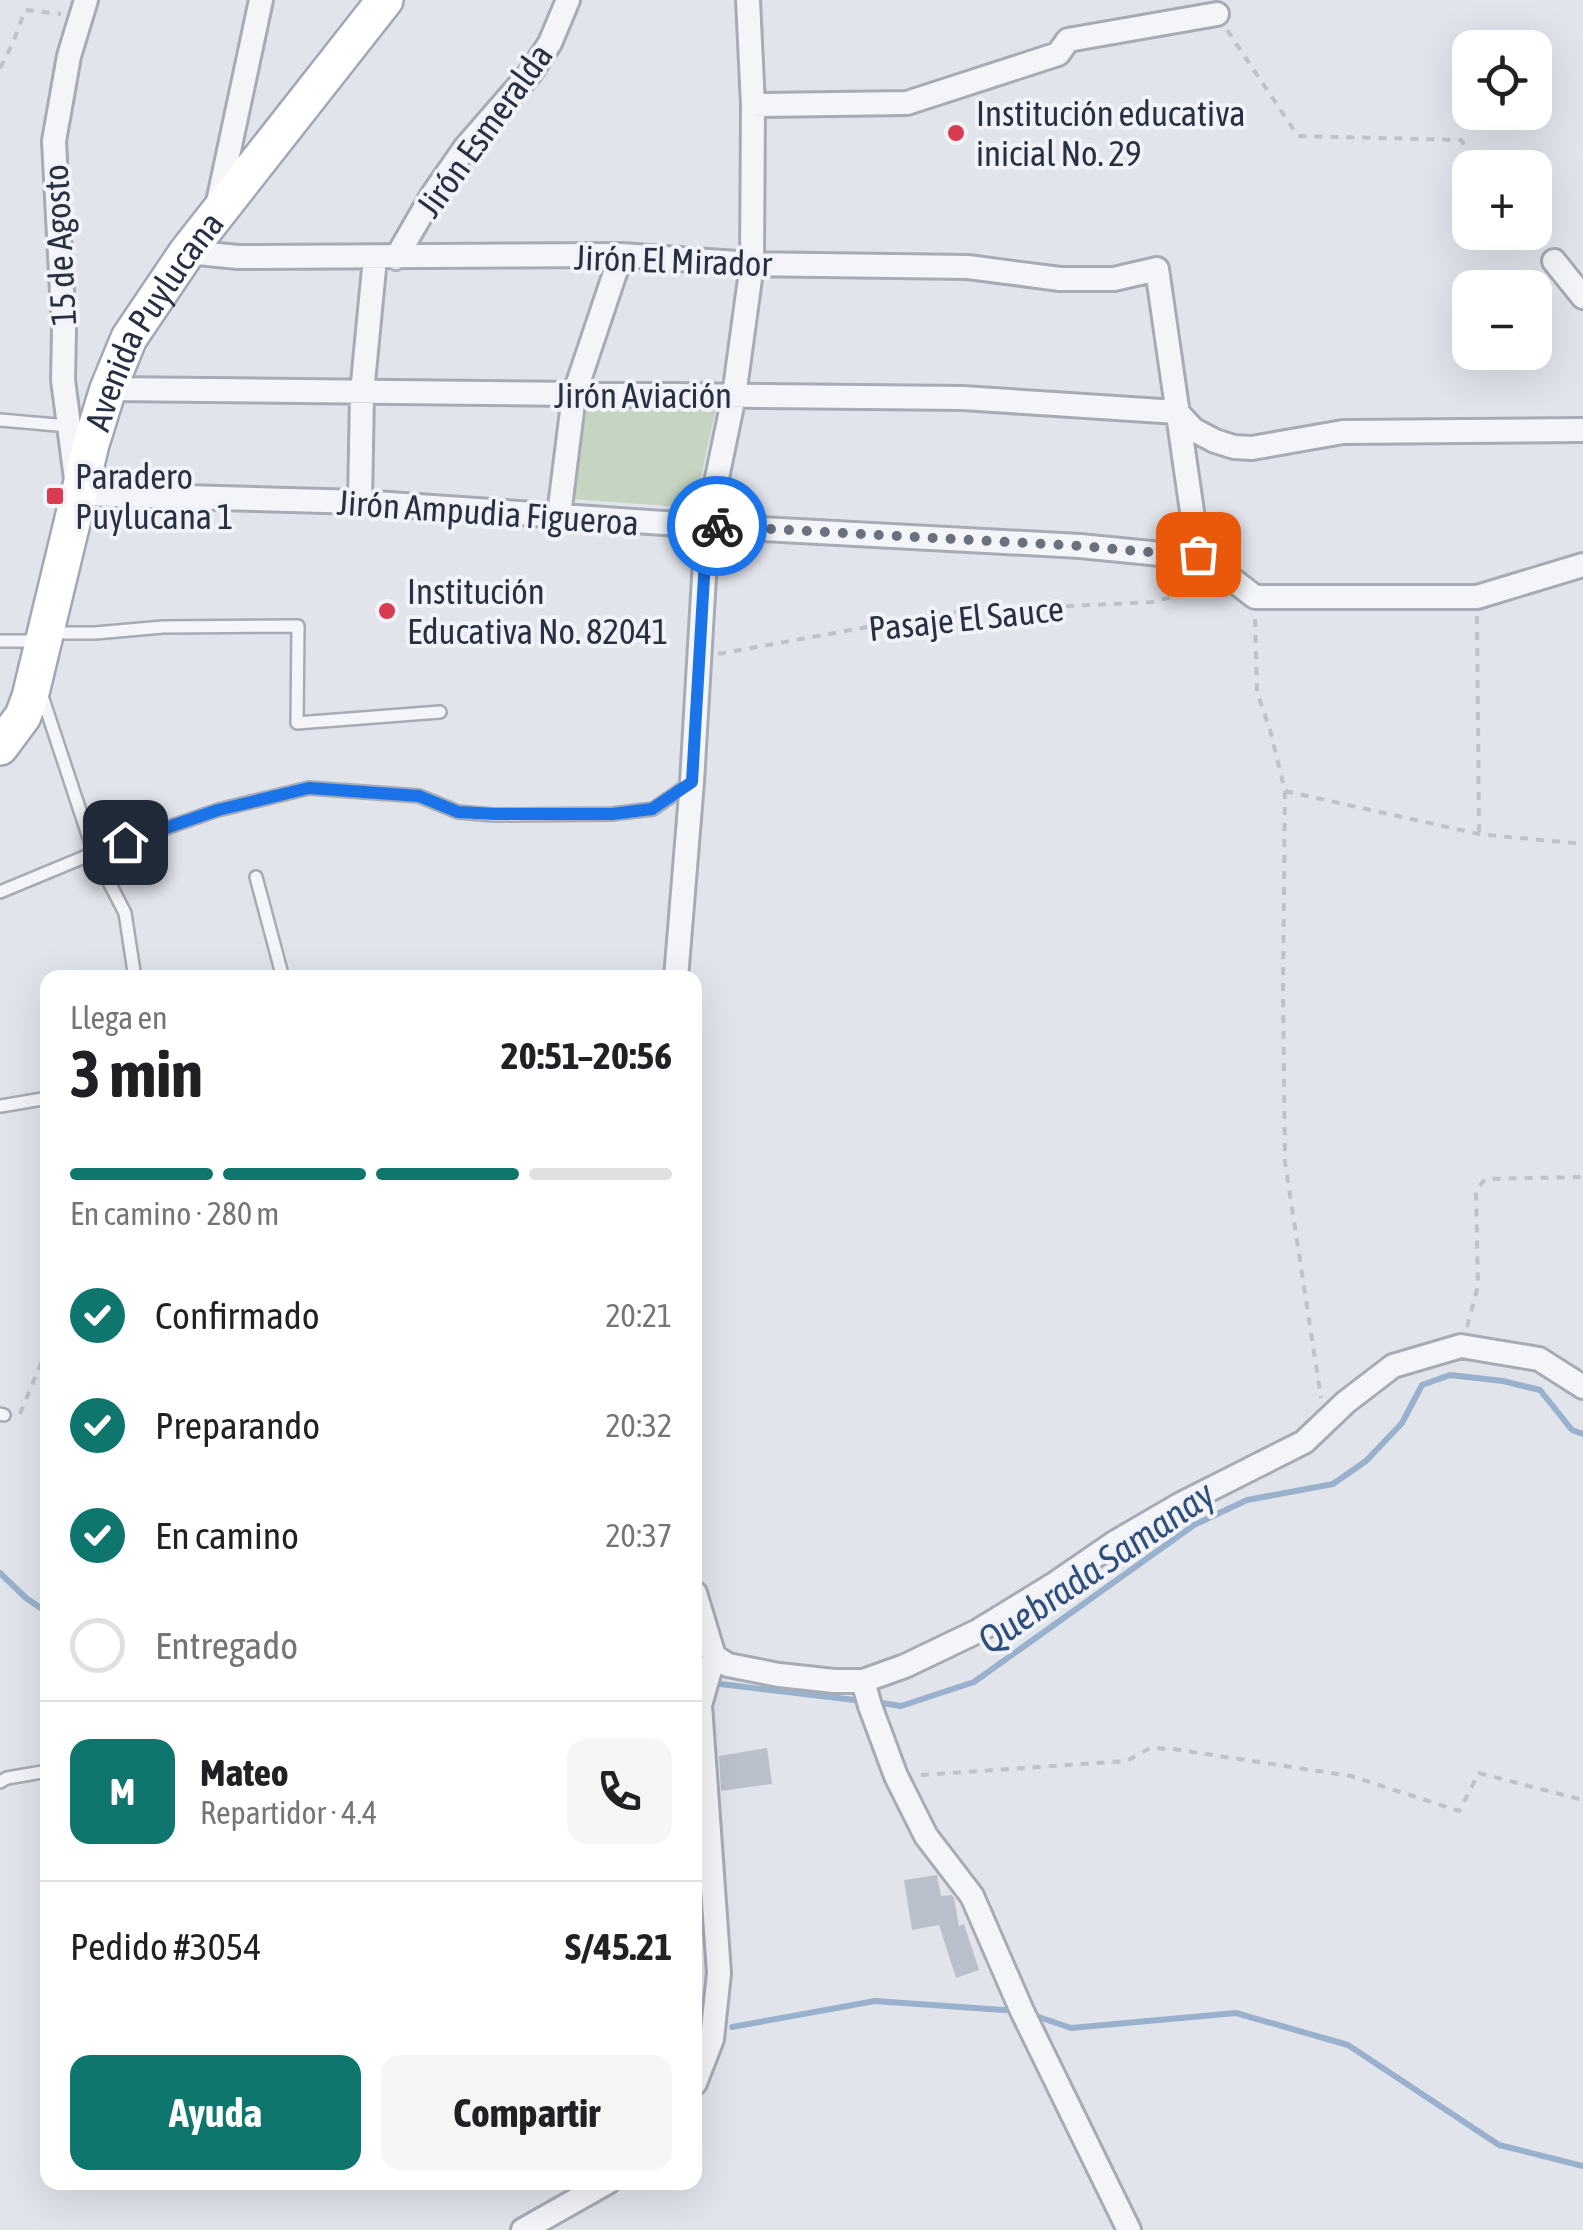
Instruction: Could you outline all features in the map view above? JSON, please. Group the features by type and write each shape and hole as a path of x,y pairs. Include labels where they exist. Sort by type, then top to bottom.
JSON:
{"main road":[{"name":"Avenida Puylucana","path":"0,746 22,716 35,676 78,494 108,389 129,338 186,252 385,0"}],"street":[{"path":"214,217 262,0"},
{"name":"Jirón Esmeralda","path":"360,502 362,393 386,258 465,148 531,72 550,44 568,0"},
{"path":"677,970 707,526 734,396 752,264 753,106 748,0"},
{"name":"15 de Agosto","path":"78,494 63,380 54,141 69,56 83,8"},
{"path":"753,106 907,104 1058,54 1068,40 1217,14"},
{"name":"Jirón El Mirador","path":"186,252 238,258 621,255 752,264 968,268 1060,279 1114,279 1157,269 1178,412"},
{"path":"559,514 574,395 621,255"},
{"path":"1554,261 1583,297"},
{"name":"Jirón Aviación","path":"108,389 963,398 1178,412"},
{"path":"1178,412 1194,430 1215,441 1252,448 1343,432 1583,430"},
{"path":"1178,412 1198,554 1255,597 1477,596 1583,565"},
{"name":"Jirón Ampudia Figueroa","path":"78,494 360,502 1198,554"},
{"path":"867,1694 905,1666 978,1631 1114,1543 1304,1442 1346,1402 1393,1366 1462,1346 1539,1360 1583,1387"},
{"path":"702,1621 712,1662 702,1699"},
{"path":"712,1662 834,1681 867,1694 896,1776 926,1836 972,1896 1022,2011 1128,2230"},
{"path":"702,1733 719,1973 712,2039 702,2065"},
{"path":"523,2230 594,2190"}],"lane":[{"path":"0,420 68,426"},
{"path":"0,641 162,627 298,626 297,723 440,712"},
{"path":"35,676 94,853 124,913 134,970"},
{"path":"0,892 94,853 218,810 309,788 419,796 458,812 612,814 652,809 692,782"},
{"path":"256,877 281,970"},
{"path":"1,1106 40,1099"},
{"path":"0,1782 40,1772"}],"path":[{"path":"0,68 25,10 83,8"},
{"path":"1217,14 1298,136 1461,140 1468,150"},
{"name":"Pasaje El Sauce","path":"699,658 951,612 1152,602 1233,581"},
{"path":"1477,596 1479,834"},
{"path":"1255,597 1257,692 1284,792 1285,1162 1325,1422"},
{"path":"1284,792 1479,834 1583,844"},
{"path":"1462,1346 1478,1286 1476,1191 1486,1179 1583,1178"},
{"path":"2,1414 19,1416 40,1365"},
{"path":"896,1776 1127,1761 1150,1748 1351,1776 1460,1811 1479,1774 1583,1800"}],"green space":[{"path":"717,405 694,508 572,499 583,406"}],"building":[{"path":"767,1748 772,1784 721,1791 719,1756"},
{"path":"937,1875 941,1896 954,1898 959,1926 964,1924 979,1970 956,1978 939,1925 912,1930 904,1880"}],"waterway":[{"name":"Quebrada Samanay","path":"875,1702 901,1706 974,1682 1194,1525 1247,1500 1333,1484 1366,1461 1402,1423 1422,1385 1450,1375 1540,1390 1572,1430 1583,1434"},
{"name":"Quebrada Samanay","path":"0,1573 40,1608"},
{"name":"Quebrada Samanay","path":"702,1682 863,1701"},
{"path":"732,2027 875,2001 1018,2011"},
{"path":"1030,2014 1071,2028 1236,2013 1348,2045 1499,2145 1583,2166"}],"way so far":[{"path":"717,526 1198,554"}],"place":[{"name":"Institución educativa inicial No. 29","path":"956,133"},
{"name":"Paradero Puylucana 1","path":"55,496"},
{"name":"Institución Educativa No. 82041","path":"387,611"}],"route":[{"path":"125,842 218,810 309,788 419,796 458,812 612,814 652,809 692,782 707,526 717,526"}]}
